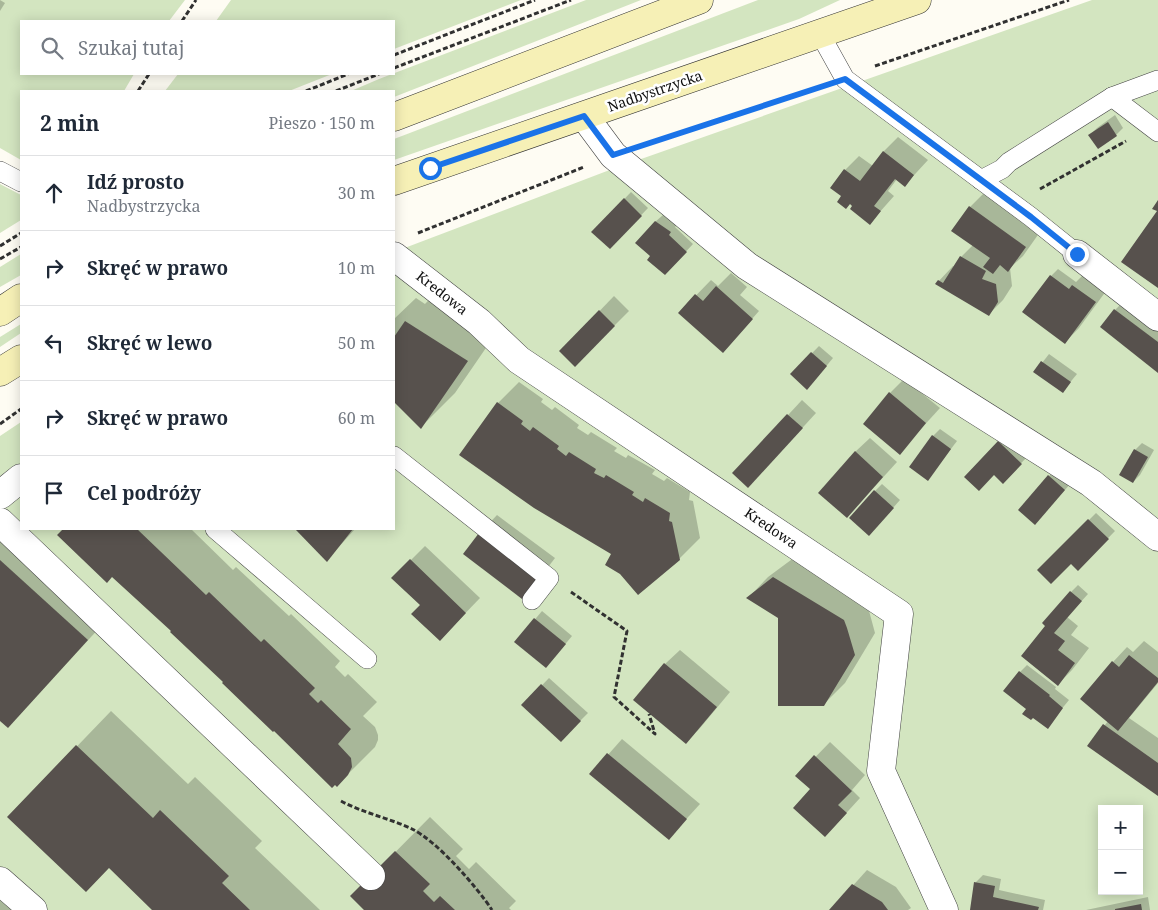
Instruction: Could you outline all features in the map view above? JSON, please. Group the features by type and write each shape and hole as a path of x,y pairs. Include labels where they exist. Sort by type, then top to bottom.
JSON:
{"street":[{"path":"395,117 699,0"},
{"name":"Nadbystrzycka","path":"395,181 917,0"},
{"path":"584,116 613,155 747,266 1091,483 1158,537"},
{"path":"1077,254 1158,317"},
{"name":"Kredowa","path":"395,257 479,322 519,360 899,614 882,771 944,910"},
{"path":"0,312 20,299"},
{"path":"0,372 20,360"},
{"path":"0,495 20,479"},
{"path":"0,522 370,876"},
{"path":"0,881 33,910"}],"lane":[{"path":"820,34 845,79 1077,254"},
{"path":"981,180 1002,169 1009,162 1112,97 1158,80"},
{"path":"1112,97 1156,131"},
{"path":"0,170 20,181"},
{"path":"395,457 549,578 532,600"},
{"path":"216,530 367,659"}],"path":[{"path":"183,20 196,0"},
{"path":"395,55 535,0"},
{"path":"395,68 571,0"},
{"path":"412,235 613,155 845,79 870,68 1068,0"},
{"path":"139,90 148,75"},
{"path":"308,90 346,75"},
{"path":"339,90 376,75"},
{"path":"1038,190 1135,136 1156,131"},
{"path":"0,246 20,234"},
{"path":"0,259 20,248"},
{"path":"0,424 20,410"},
{"path":"549,578 627,631 614,697 654,734 649,714"},
{"path":"338,799 355,808 413,830 429,839 479,892 492,910"}],"green space":[{"path":"0,0 185,0 170,20 20,20 20,75 133,75 125,90 20,90 20,159 0,148"},
{"path":"231,0 521,0 395,49 395,20 217,20"},
{"path":"586,0 641,0 395,97 395,90 353,90 389,75 395,75 395,73"},
{"path":"758,0 840,0 799,19 395,160 395,139"},
{"path":"1092,0 1158,0 1158,910 0,910 0,436 20,423 20,530 395,530 395,252 607,171"},
{"path":"177,75 329,75 292,90 166,90"},
{"path":"0,184 20,194 20,221 0,233"},
{"path":"20,255 20,276 0,287 0,267"},
{"path":"20,325 20,334 0,347 0,337"}],"building":[{"path":"1108,122 1117,136 1098,149 1088,135"},
{"path":"883,151 914,175 905,187 895,179 874,206 881,211 870,225 850,209 852,206 850,204 846,209 837,202 841,196 830,188 844,169 860,181"},
{"path":"624,198 642,216 610,249 591,232"},
{"path":"1158,200 1158,288 1121,262 1157,211 1152,209"},
{"path":"969,206 1026,247 1008,272 1000,265 993,274 983,267 990,258 951,231"},
{"path":"655,221 671,232 669,235 687,252 665,275 647,260 650,256 635,243"},
{"path":"960,256 986,271 982,279 996,284 998,302 989,316 935,284 938,280 943,283"},
{"path":"1050,275 1069,289 1072,285 1096,302 1065,344 1022,312"},
{"path":"716,286 753,319 723,353 678,313 695,294 703,301"},
{"path":"1114,309 1158,342 1158,373 1100,327"},
{"path":"599,310 615,326 575,367 559,351"},
{"path":"405,321 468,361 421,429 395,403 395,336"},
{"path":"811,352 827,366 807,390 790,374"},
{"path":"1041,361 1071,382 1063,393 1033,372"},
{"path":"889,392 926,423 900,455 863,424"},
{"path":"497,402 523,421 521,424 530,431 533,427 559,446 557,449 566,456 569,452 596,469 594,473 604,478 606,475 634,492 632,495 643,502 645,498 670,513 669,521 672,522 680,560 638,595 620,574 605,565 611,554 534,508 459,455"},
{"path":"787,414 803,428 748,488 732,473"},
{"path":"932,435 951,449 928,481 909,467"},
{"path":"998,441 1022,464 1003,484 994,475 979,491 964,477"},
{"path":"1134,449 1148,457 1133,483 1119,475"},
{"path":"855,451 883,477 847,518 818,493"},
{"path":"1048,475 1065,490 1035,525 1018,510"},
{"path":"874,490 894,508 869,536 849,518"},
{"path":"1088,519 1109,539 1078,571 1071,564 1051,584 1037,570"},
{"path":"482,529 541,573 522,599 463,554"},
{"path":"62,530 138,530 206,595 209,592 261,642 264,639 315,688 309,694 318,703 321,700 351,729 338,744 351,758 352,767 348,775 337,787 335,785 332,788 222,683 171,631 112,577 107,583 57,535"},
{"path":"296,530 352,530 327,562"},
{"path":"410,559 466,613 440,641 411,614 420,605 391,578"},
{"path":"0,560 88,640 8,728 0,721"},
{"path":"773,577 844,620 855,655 824,706 778,706 778,618 746,598"},
{"path":"1070,591 1082,601 1054,633 1065,641 1058,650 1075,663 1058,686 1021,656 1045,626 1042,623"},
{"path":"534,618 566,644 546,668 514,642"},
{"path":"1129,655 1158,678 1158,682 1118,731 1080,699 1112,661 1119,667"},
{"path":"664,663 717,707 686,744 633,700"},
{"path":"1019,671 1050,695 1063,708 1048,729 1033,718 1031,720 1022,714 1026,709 1003,691"},
{"path":"541,684 581,721 561,742 521,705"},
{"path":"1103,724 1158,763 1158,796 1087,746"},
{"path":"76,745 153,818 160,810 229,876 222,883 250,910 152,910 109,868 86,892 7,817"},
{"path":"607,753 687,819 669,840 589,774"},
{"path":"814,755 852,791 838,805 847,813 825,837 793,808 810,789 795,776"},
{"path":"395,851 430,884 423,891 434,902 440,896 455,910 364,910 350,896"},
{"path":"974,882 995,886 993,897 1039,907 1038,910 970,910"},
{"path":"852,884 882,902 888,910 829,910"},
{"path":"1141,904 1142,910 1115,910 1115,909"}],"route":[{"path":"430,168 584,116 613,155 845,79 1031,217 1077,254"}]}
